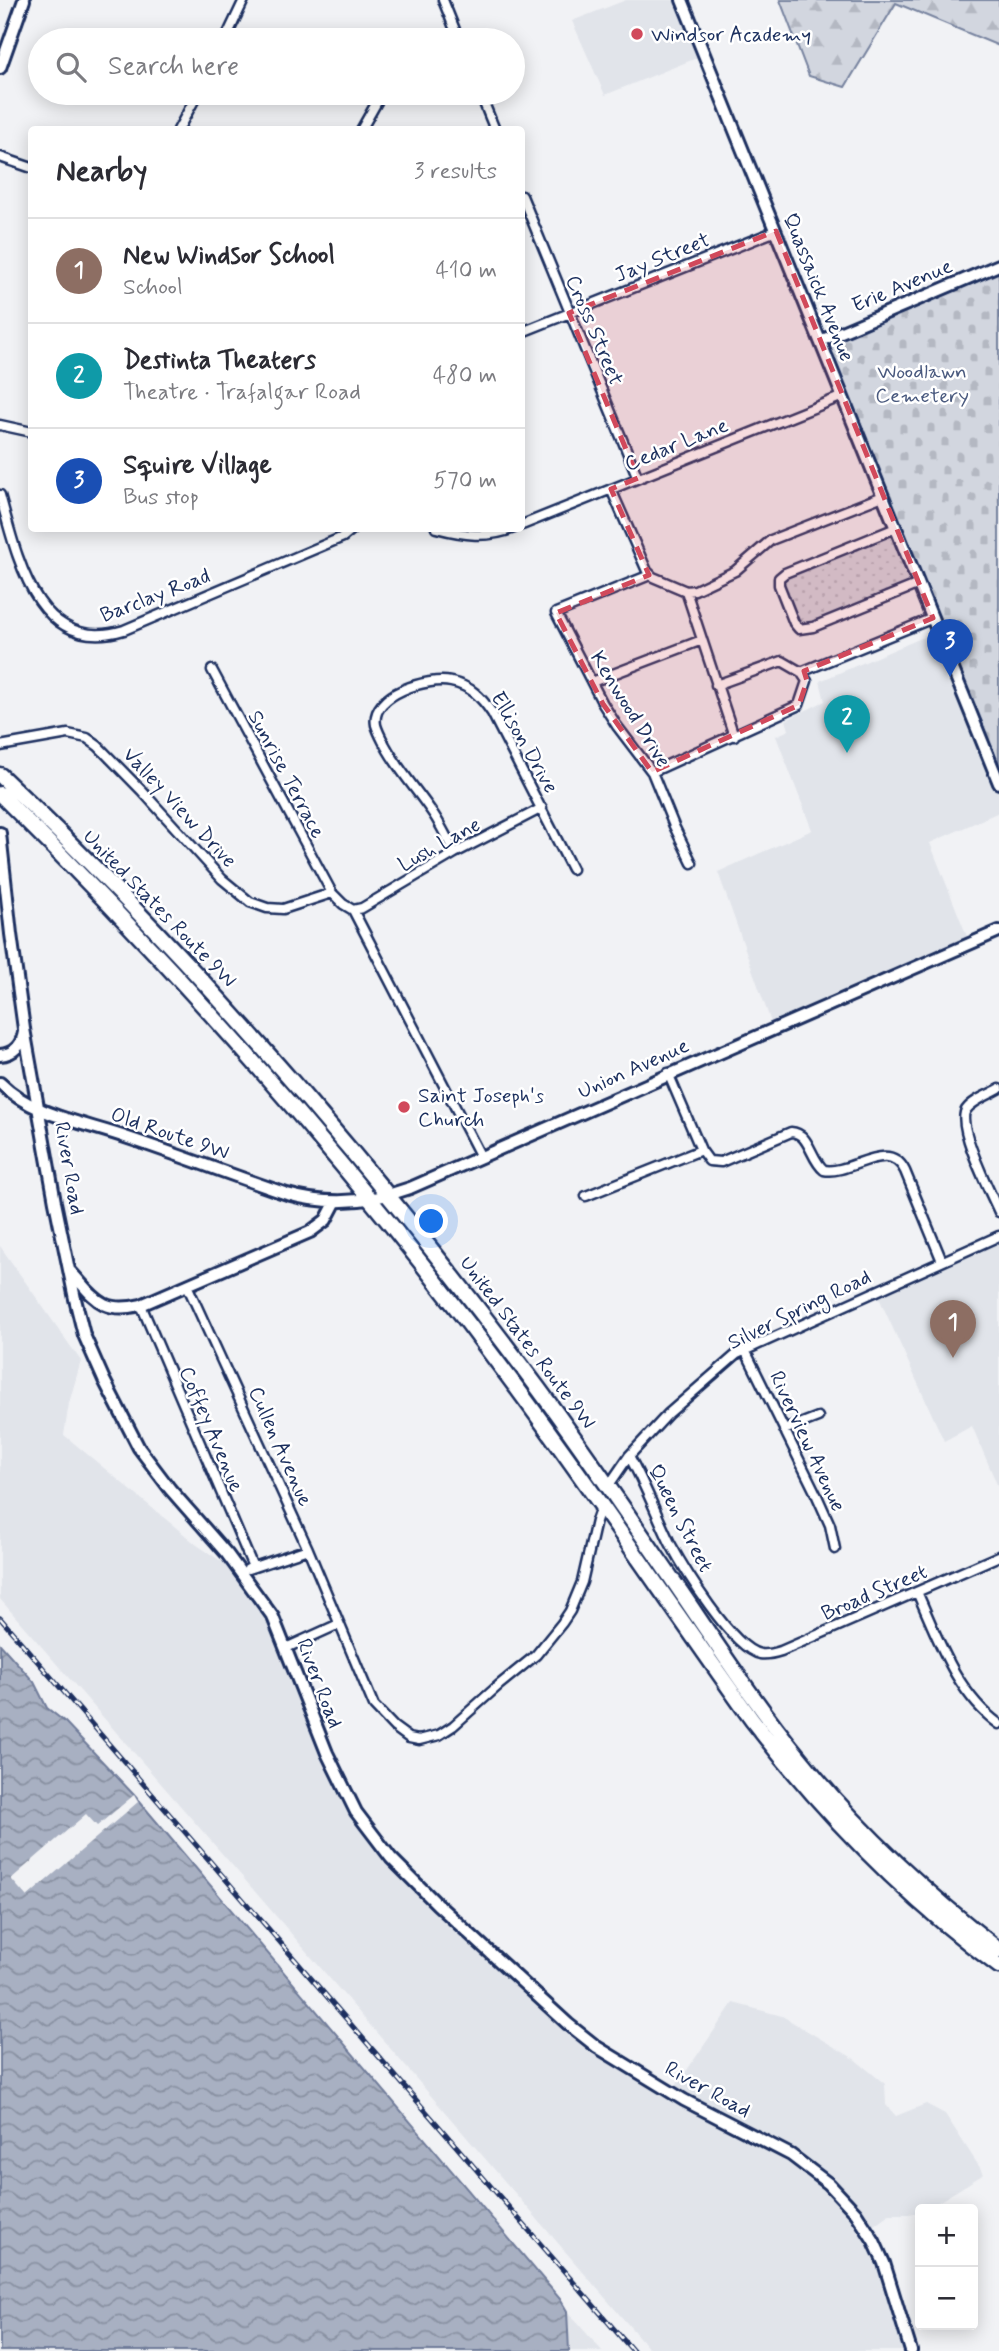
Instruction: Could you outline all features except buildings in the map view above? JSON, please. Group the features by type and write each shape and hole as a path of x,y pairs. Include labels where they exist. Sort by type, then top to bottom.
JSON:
{"highway":[{"name":"United States Route 9W","path":"0,775 152,938 370,1199 519,1391 776,1751 858,1844 940,1912 999,1966"},
{"name":"United States Route 9W","path":"0,794 152,938 262,1048 389,1195 517,1360 608,1486 745,1687 797,1755 867,1835 940,1912 999,1950"}],"street":[{"path":"0,68 24,0"},
{"path":"231,28 244,0"},
{"path":"443,0 454,28"},
{"name":"Quassaick Avenue","path":"682,0 999,783"},
{"path":"180,126 192,105"},
{"path":"362,126 375,105"},
{"path":"485,105 493,126"},
{"path":"0,157 28,167"},
{"name":"Cross Street","path":"525,203 638,478"},
{"name":"Jay Street","path":"525,331 776,231"},
{"name":"Erie Avenue","path":"820,341 999,265"},
{"name":"Cedar Lane","path":"525,525 843,396"},
{"path":"0,425 28,431"},
{"path":"611,489 650,575 686,592 735,571 771,540 883,496"},
{"name":"Barclay Road","path":"0,495 26,579 36,599 65,626 92,635 108,635 124,630 343,537 349,532"},
{"path":"896,528 785,573 779,578 779,585 794,623 799,629 813,627 919,584"},
{"path":"452,532 486,536 500,532"},
{"name":"Kenwood Drive","path":"650,575 556,612 617,726 652,772 692,863"},
{"path":"686,592 734,736"},
{"path":"801,672 933,618"},
{"path":"592,682 702,640"},
{"path":"652,772 799,705 807,681 801,672 789,663 778,661 716,685"},
{"name":"Sunrise Terrace","path":"212,670 332,893"},
{"name":"Ellison Drive","path":"455,853 435,817 396,765 379,732 376,719 378,711 390,696 421,684 441,681 476,692 492,713 572,869"},
{"name":"Valley View Drive","path":"0,746 68,734 87,738 142,791 222,879 250,902 267,908 283,909 332,893"},
{"name":"Lush Lane","path":"353,910 362,908 455,853 542,807"},
{"name":"River Road","path":"0,833 24,1029 69,1269 79,1317 90,1350 130,1432 160,1476 227,1554 273,1617 337,1775 356,1812 391,1858 484,1949 597,2047 684,2100 791,2155 828,2184 856,2213 874,2241 884,2263 911,2351"},
{"path":"332,893 353,910 481,1157"},
{"name":"Union Avenue","path":"334,1202 370,1199 410,1188 668,1073 999,931"},
{"path":"0,1055 17,1048 24,1029"},
{"path":"668,1073 701,1150 709,1161 721,1162 796,1132 803,1137 824,1170 840,1170 878,1157 896,1158 905,1171 942,1261"},
{"name":"Old Route 9W","path":"0,1083 14,1095 40,1109 276,1191 305,1199 334,1202"},
{"path":"999,1089 971,1105 963,1118 967,1135 999,1212"},
{"path":"586,1196 701,1150"},
{"path":"69,1269 107,1307 120,1309 141,1305 310,1232 326,1220 334,1202"},
{"name":"Silver Spring Road","path":"339,1623 374,1706 382,1716 408,1738 419,1740 439,1735 536,1655 562,1623 582,1582 596,1521 608,1486 629,1455 668,1414 737,1354 999,1236"},
{"name":"Cullen Avenue","path":"187,1285 339,1623"},
{"name":"Coffey Avenue","path":"141,1305 253,1567"},
{"name":"Riverview Avenue","path":"745,1350 817,1496 830,1525 835,1549"},
{"path":"784,1430 818,1417"},
{"name":"Queen Street","path":"629,1455 672,1546 700,1591 740,1642 761,1654"},
{"path":"239,1573 308,1549"},
{"name":"Broad Street","path":"761,1654 781,1651 999,1556"},
{"path":"917,1592 956,1675 976,1704 999,1724"},
{"path":"286,1647 339,1623"}],"highlighted area":[{"path":"776,231 933,618 804,671 807,681 799,705 652,772 603,704 556,613 649,575 611,489 638,478 569,313"}],"shaded area":[{"name":"Windsor Academy","path":"626,0 682,0 704,55 605,95 572,21"},
{"path":"938,631 999,783 999,812 930,843 970,944 773,1028 718,872 812,830 776,736 789,730 786,720 825,701 820,681"},
{"path":"999,1236 999,1489 972,1426 944,1441 876,1291"},
{"path":"0,1246 81,1361 69,1403 64,1435 197,1545 239,1573 286,1648 356,1812 391,1858 590,2042 672,2092 733,2003 782,2016 853,2058 885,2084 886,2105 896,2116 926,2104 945,2114 984,2174 935,2204 915,2204 915,2213 889,2214 867,2230 906,2351 651,2351 0,1599"},
{"path":"567,2311 602,2351 570,2351"}],"green space":[{"path":"780,0 999,0 999,46 896,3 845,87 809,76"},
{"name":"Woodlawn Cemetery","path":"999,266 999,782 820,341"},
{"path":"896,528 919,584 799,629 779,578"}],"water":[{"path":"0,1644 34,1682 47,1708 65,1722 134,1795 560,2299 567,2311 569,2351 0,2351"}],"pier":[{"path":"134,1795 138,1802 27,1897 11,1879 86,1814 97,1826"}],"railway":[{"path":"0,1618 633,2351"}],"place":[{"name":"Windsor Academy","path":"637,34"},
{"name":"Squire Village","path":"950,677"},
{"name":"Destinta Theaters","path":"847,753"},
{"name":"Saint Joseph's Church","path":"404,1107"},
{"name":"New Windsor School","path":"953,1358"}]}
